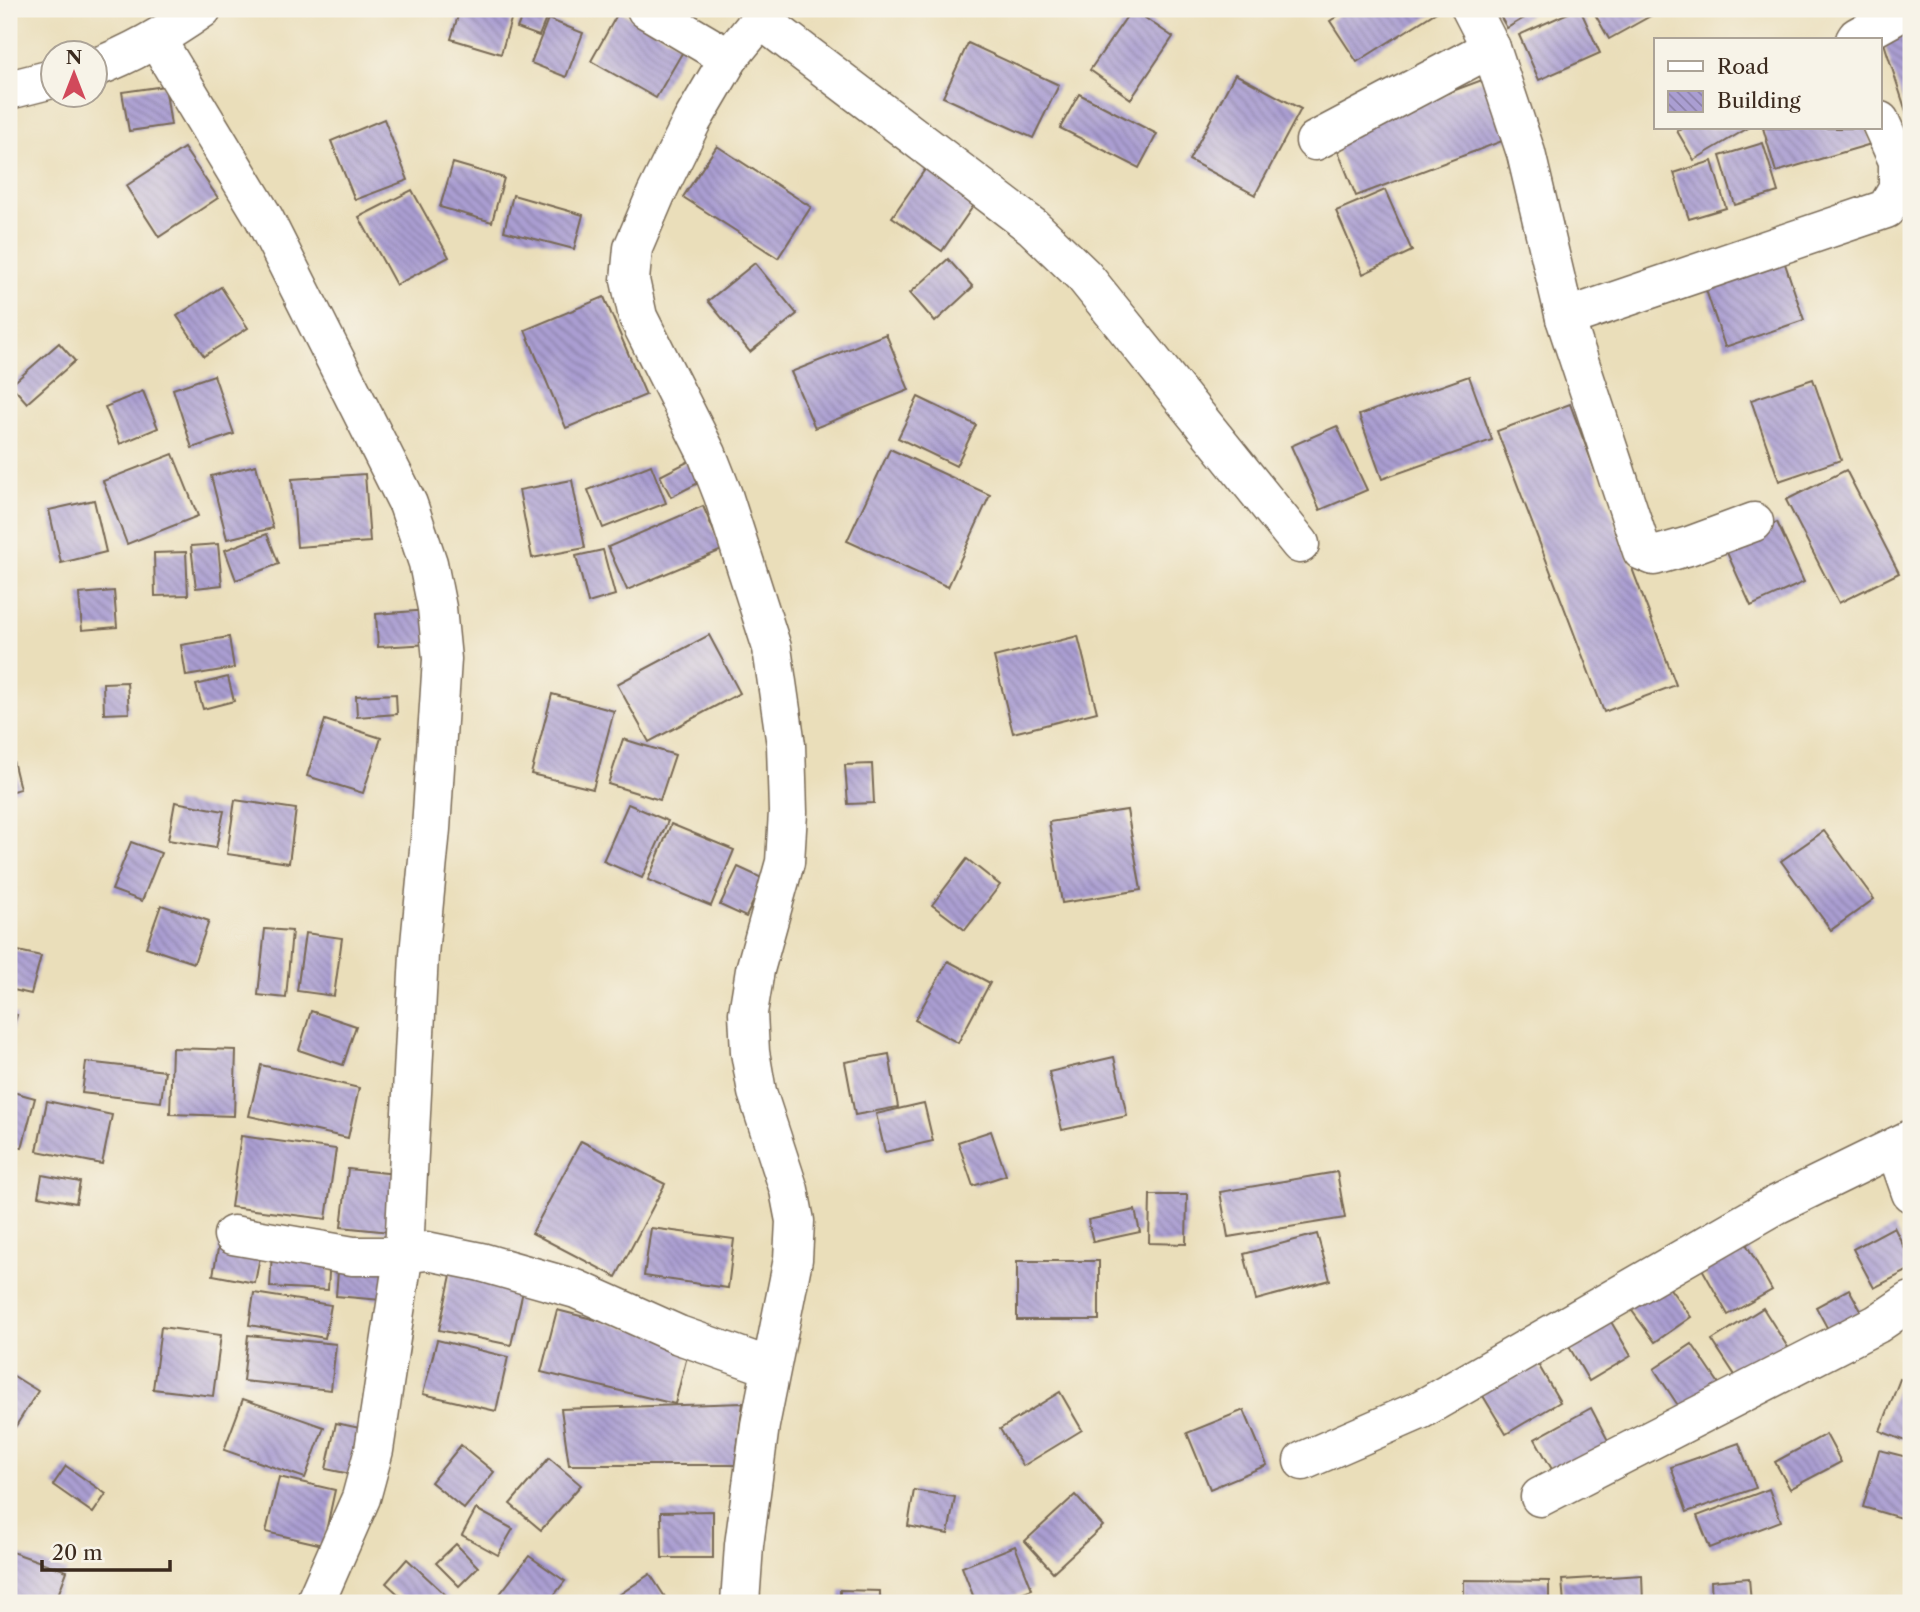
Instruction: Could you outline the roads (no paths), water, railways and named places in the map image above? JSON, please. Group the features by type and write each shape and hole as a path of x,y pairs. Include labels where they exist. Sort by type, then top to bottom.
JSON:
{"street":[{"path":"646,9 729,58"},
{"path":"1471,9 1491,47 1526,153 1565,318 1642,551 1654,556 1754,522"},
{"path":"1856,38 1907,9"},
{"path":"740,1603 744,1545 760,1425 793,1259 795,1221 789,1190 757,1092 750,1052 748,1013 755,970 785,862 788,812 786,746 772,648 723,495 707,454 638,317 630,280 633,248 692,121 729,58 765,14 1033,227 1076,267 1300,544"},
{"path":"108,62 127,55 179,24 264,218 408,505 424,552 437,608 442,659 431,829 419,954 416,1251 361,1498 316,1603"},
{"path":"1315,141 1491,47"},
{"path":"9,90 38,83"},
{"path":"1565,318 1886,209 1898,189 1898,161 1882,125"},
{"path":"1303,1461 1420,1410 1776,1205 1903,1143 1911,1193"},
{"path":"233,1235 353,1256 386,1256 416,1251 481,1262 576,1289 679,1335 771,1367"},
{"path":"1540,1497 1877,1324 1911,1301"}]}
